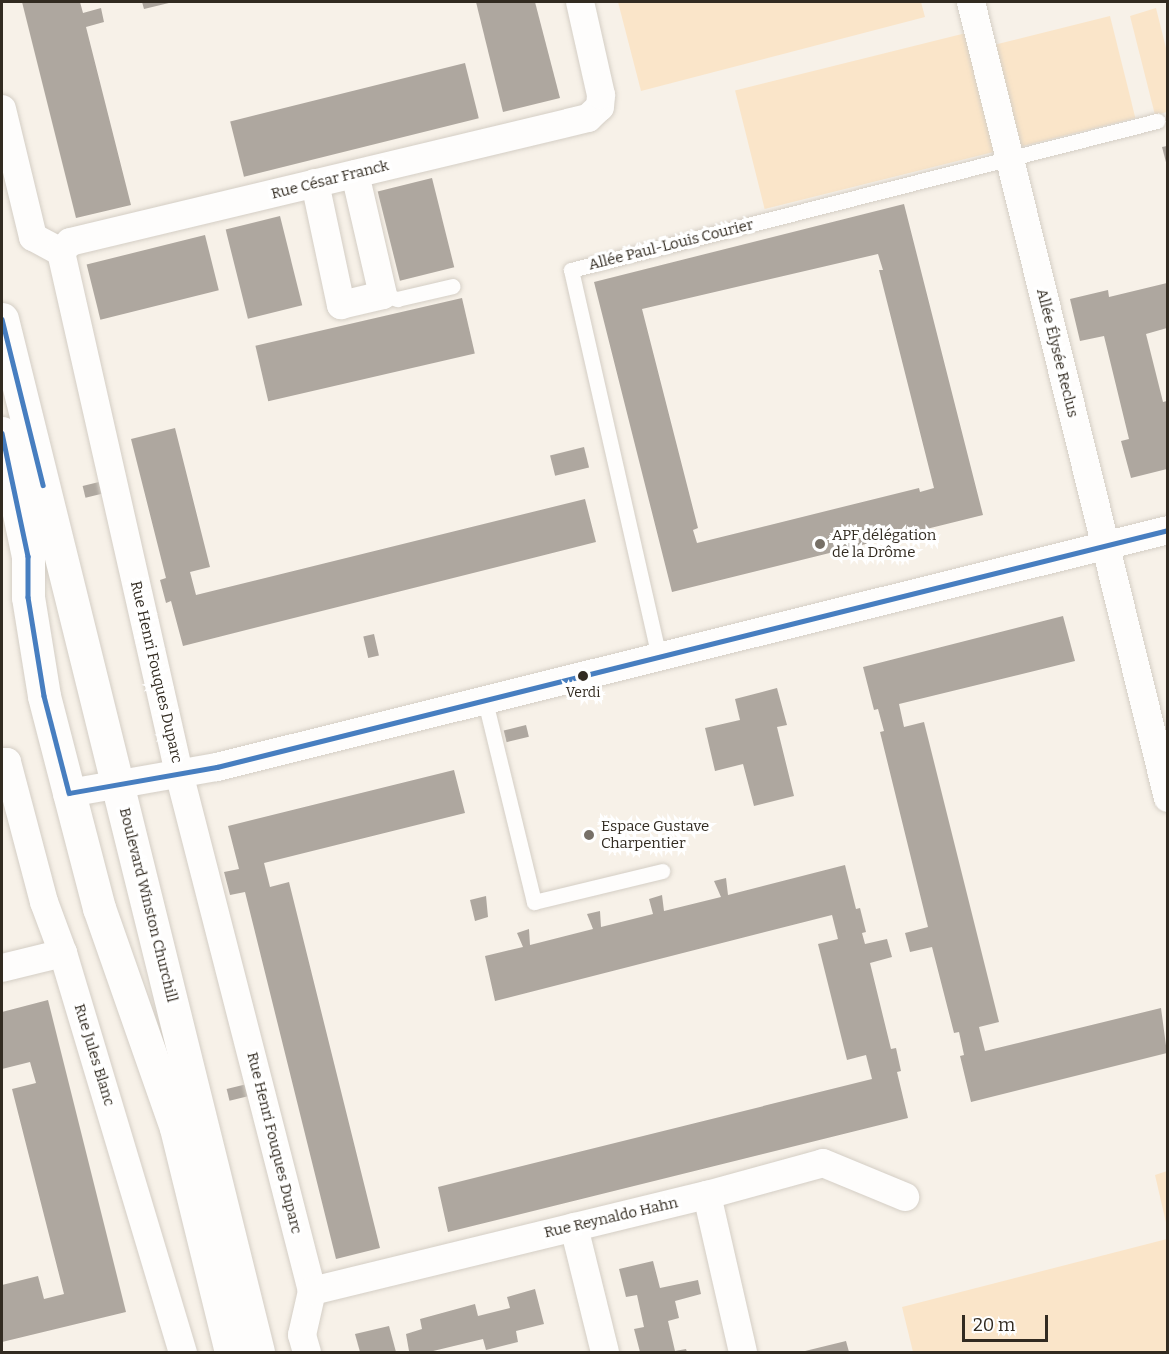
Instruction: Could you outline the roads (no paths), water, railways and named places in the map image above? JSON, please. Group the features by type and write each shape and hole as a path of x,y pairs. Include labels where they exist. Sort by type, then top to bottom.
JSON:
{"main road":[{"name":"Boulevard Winston Churchill","path":"2,319 258,1353"},
{"path":"2,433 28,556 28,597 44,696 99,908 176,1128 231,1353"}],"street":[{"name":"Rue César Franck","path":"62,252 70,242 588,118 600,107 599,75 579,2"},
{"name":"Allée Élysée Reclus","path":"971,2 1167,798"},
{"path":"2,109 33,237 62,252"},
{"path":"315,183 341,306 382,295 355,174"},
{"name":"Rue Henri Fouques Duparc","path":"62,252 179,773 312,1291 302,1335 307,1353"},
{"path":"69,794 179,773 485,701 1167,530"},
{"name":"Rue Jules Blanc","path":"2,762 7,762 44,902 63,953 183,1353"},
{"path":"2,969 63,953"},
{"name":"Rue Reynaldo Hahn","path":"312,1291 707,1196 823,1163 905,1197"},
{"path":"707,1196 742,1353"},
{"path":"574,1227 605,1353"}],"lane":[{"name":"Allée Paul-Louis Courier","path":"659,657 571,270 1157,121"},
{"path":"382,295 397,299 453,286"},
{"path":"485,701 534,902 662,871"}],"place":[{"name":"APF délégation de la Drôme","path":"820,544"},
{"name":"Verdi","path":"583,676"},
{"name":"Espace Gustave Charpentier","path":"589,835"}]}
